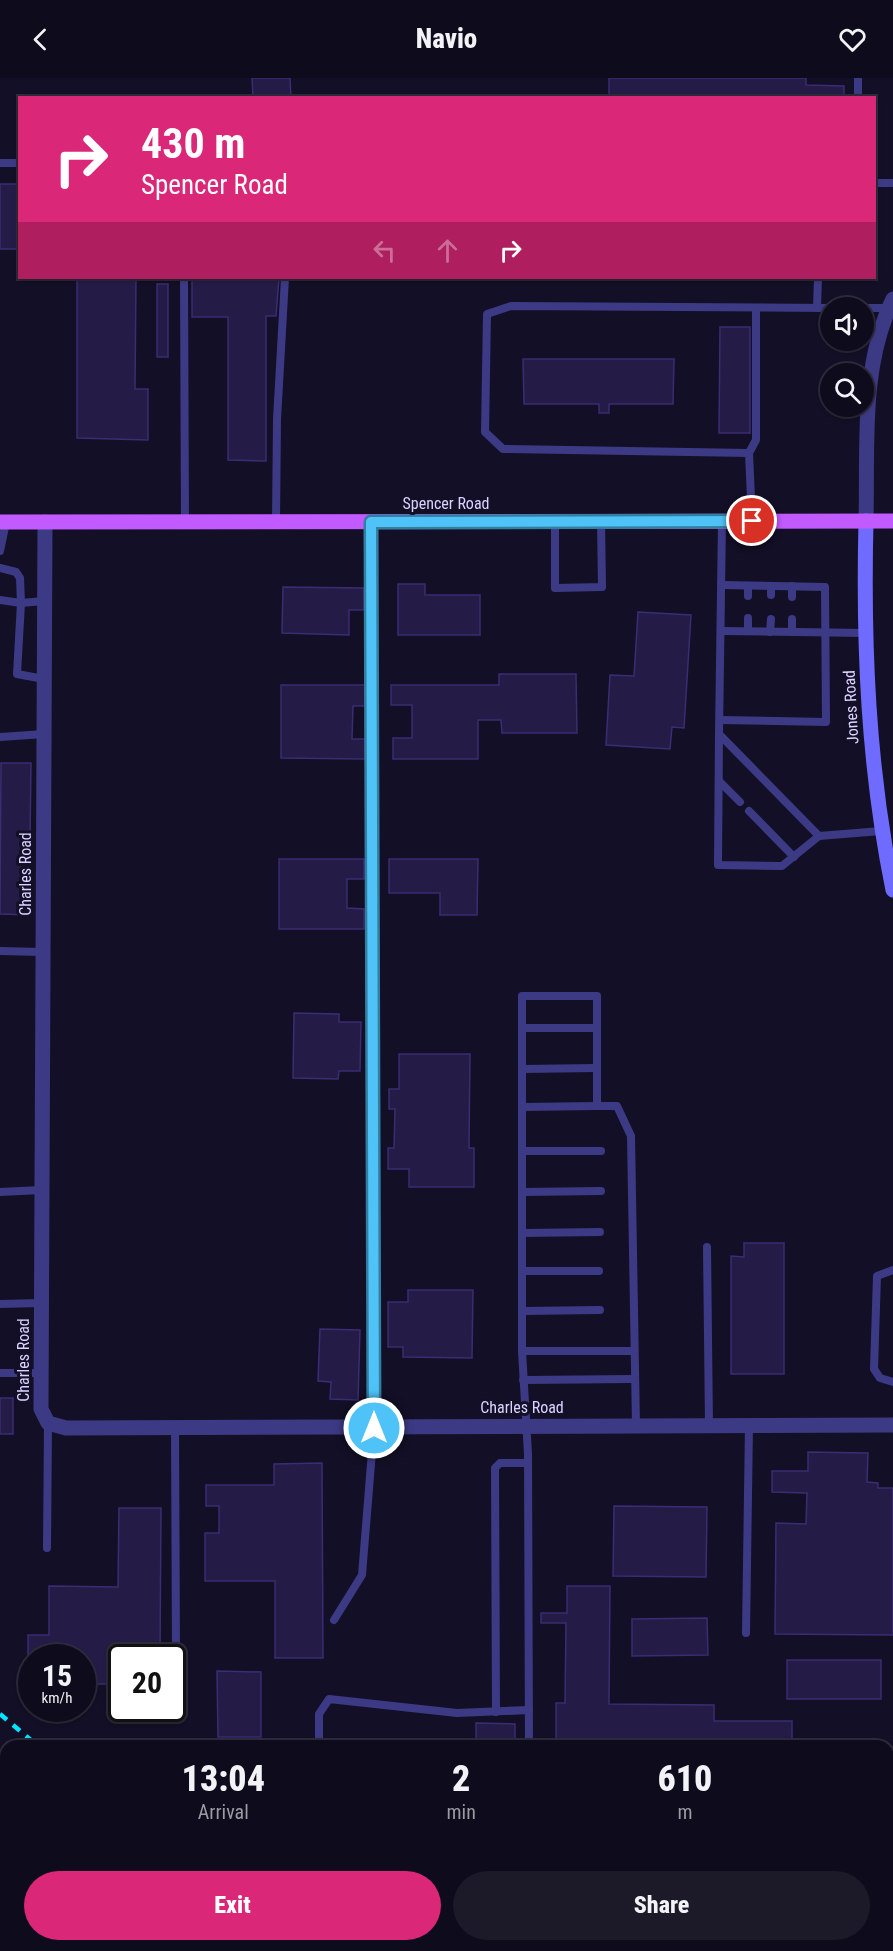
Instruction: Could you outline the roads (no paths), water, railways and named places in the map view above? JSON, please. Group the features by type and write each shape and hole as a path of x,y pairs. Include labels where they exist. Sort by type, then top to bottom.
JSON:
{"main road":[{"name":"Jones Road","path":"866,521 865,633 869,731 887,830 893,890"},
{"name":"Spencer Road","path":"3,522 893,521"}],"street":[{"path":"866,521 870,374 881,322 891,305"},
{"name":"Charles Road","path":"45,522 41,1409 48,1424 66,1428 893,1425"}],"lane":[{"path":"858,78 858,96"},
{"path":"0,162 18,163"},
{"path":"876,183 893,183"},
{"path":"184,279 185,522"},
{"path":"276,522 277,419 285,279"},
{"path":"749,453 503,449 485,432 487,314 511,306 818,308 818,279"},
{"path":"874,307 891,305"},
{"path":"752,521 749,453 756,440 756,308"},
{"path":"555,521 555,588 602,587 601,521"},
{"path":"722,521 718,865 782,866 819,836 887,830"},
{"path":"0,551 3,522"},
{"path":"334,1620 362,1575 374,1428 371,522"},
{"path":"0,568 16,572 21,578 17,674 44,679"},
{"path":"720,720 826,722 825,587 792,586 771,591 748,586 721,585"},
{"path":"748,586 748,596"},
{"path":"792,586 792,597"},
{"path":"0,600 21,603 44,601"},
{"path":"748,618 748,632"},
{"path":"770,632 771,619"},
{"path":"792,619 792,632"},
{"path":"721,631 865,633"},
{"path":"0,737 44,734"},
{"path":"719,734 819,836"},
{"path":"719,781 740,802"},
{"path":"749,811 794,857"},
{"path":"0,951 42,951"},
{"path":"529,1740 528,1463 522,1351 522,996 597,996 597,1106"},
{"path":"522,1028 597,1028"},
{"path":"522,1069 597,1068"},
{"path":"523,1107 616,1106 631,1136 633,1379 636,1426"},
{"path":"523,1151 601,1151"},
{"path":"0,1192 41,1190"},
{"path":"523,1192 601,1191"},
{"path":"523,1233 600,1232"},
{"path":"706,1247 709,1426"},
{"path":"893,1270 877,1276 874,1369 880,1378 893,1382"},
{"path":"523,1271 599,1271"},
{"path":"0,1304 41,1303"},
{"path":"523,1311 600,1310"},
{"path":"522,1351 634,1351"},
{"path":"0,1373 41,1373"},
{"path":"523,1380 633,1379"},
{"path":"47,1548 48,1424"},
{"path":"746,1633 749,1425"},
{"path":"175,1428 176,1644"},
{"path":"496,1712 495,1468 500,1463 528,1463"},
{"path":"319,1740 319,1714 329,1699 458,1713 529,1710"}],"railway":[{"path":"0,1714 31,1740"}]}
